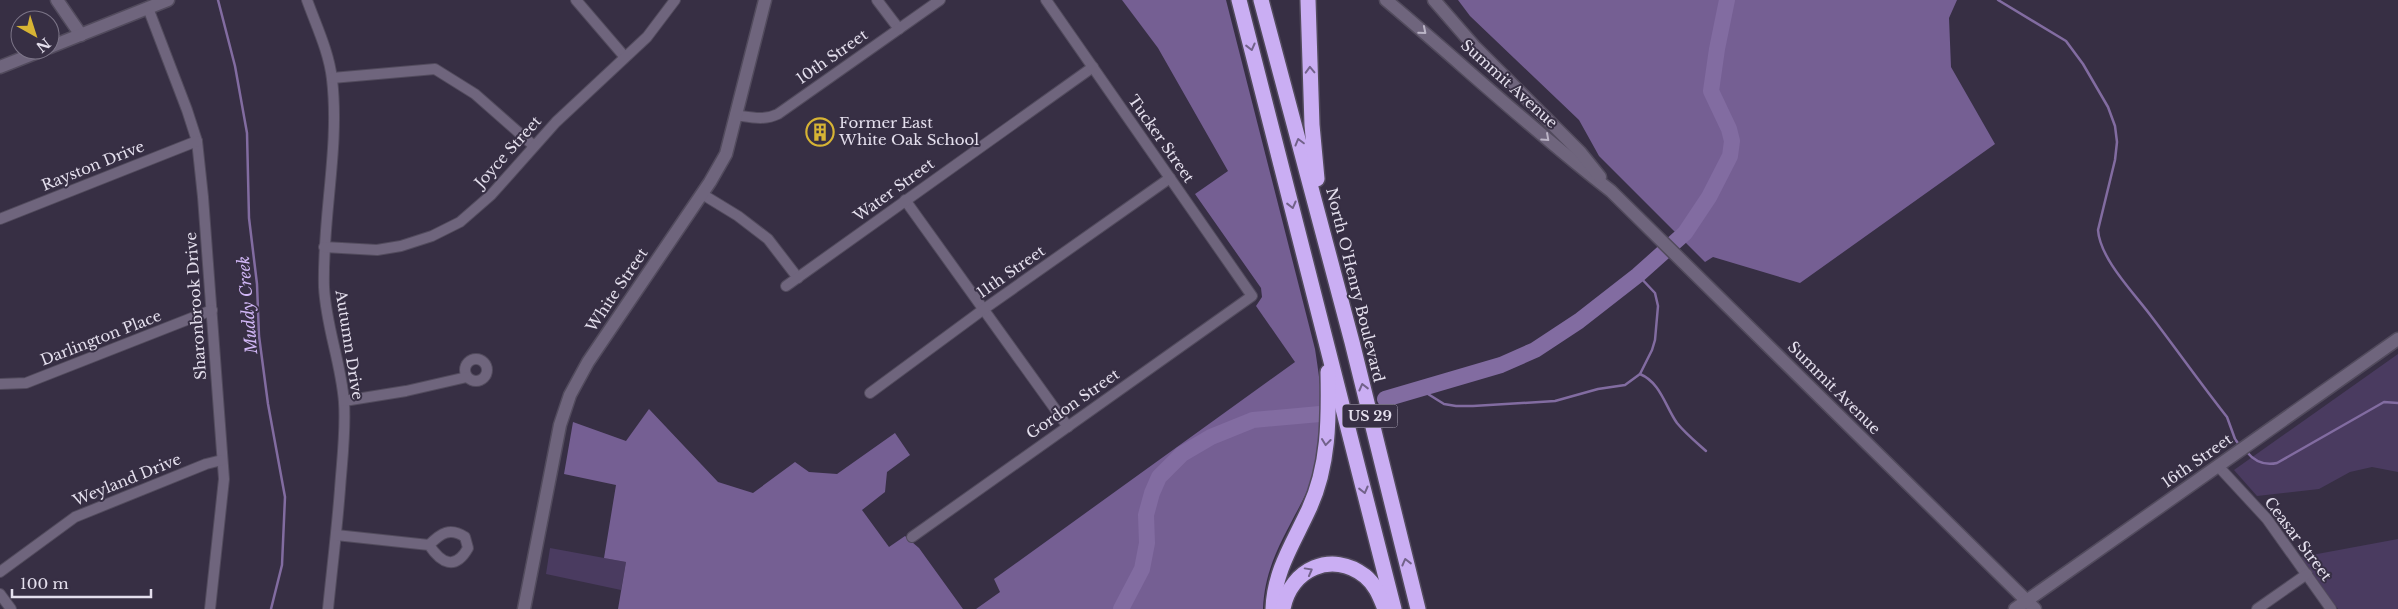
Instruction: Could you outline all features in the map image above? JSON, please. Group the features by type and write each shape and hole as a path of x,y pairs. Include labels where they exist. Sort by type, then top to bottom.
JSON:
{"highway":[{"name":"US 29","path":"1239,0 1394,609"},
{"name":"North O'Henry Boulevard","path":"1261,0 1321,223 1418,609"},
{"path":"1308,0 1312,125 1321,223"},
{"path":"1273,609 1280,566 1310,508 1323,471 1329,416 1326,341"},
{"path":"1282,609 1285,595 1296,579 1320,566 1333,563 1350,567 1366,577 1378,591 1385,609"}],"street":[{"path":"57,0 81,35"},
{"path":"60,43 168,0"},
{"name":"Autumn Drive","path":"307,0 329,62 332,78 334,118 324,247 327,321 340,369 344,402 343,455 328,609"},
{"path":"576,0 624,56"},
{"name":"Joyce Street","path":"324,247 377,250 432,236 460,222 491,196 534,146 624,56 647,37 675,0"},
{"name":"White Street","path":"524,609 560,425 570,395 588,362 702,194 726,154 765,0"},
{"path":"877,0 899,29"},
{"name":"10th Street","path":"735,114 769,118 940,0"},
{"name":"Tucker Street","path":"1046,0 1252,296"},
{"name":"Summit Avenue","path":"1386,0 1566,156 1611,191 2031,605"},
{"name":"Summit Avenue","path":"1434,0 1474,46 1580,152 1611,191"},
{"name":"Sharonbrook Drive","path":"148,8 197,141 203,197 224,480 210,609"},
{"path":"0,67 18,60"},
{"name":"Water Street","path":"786,286 1093,67"},
{"path":"332,78 435,69 475,94 534,146"},
{"name":"Rayston Drive","path":"0,219 197,141"},
{"name":"11th Street","path":"870,393 984,309 1170,178"},
{"path":"702,194 738,216 768,239 798,278"},
{"path":"905,200 1068,427"},
{"name":"Gordon Street","path":"912,537 1252,296"},
{"name":"Darlington Place","path":"0,384 26,383 212,310"},
{"name":"16th Street","path":"2015,609 2031,605 2218,466 2398,339"},
{"path":"344,402 406,391 466,377"},
{"name":"Weyland Drive","path":"0,572 75,517 206,464 222,460"},
{"name":"Ceasar Street","path":"2218,466 2267,519 2331,609"},
{"path":"336,535 430,545"},
{"path":"2257,609 2307,574"},
{"path":"0,594 11,609"}],"shaded area":[{"path":"1122,0 1226,0 1315,349 1322,414 1321,447 1318,463 1313,478 1275,556 1265,590 1263,609 976,609 1000,592 994,579 1295,362 1256,306 1262,297 1261,288 1195,194 1228,171 1158,48"},
{"path":"1458,0 1957,0 1949,18 1951,67 1995,144 1800,283 1713,257 1705,262 1599,156 1579,120 1470,16"},
{"path":"2398,354 2398,472 2372,467 2350,472 2319,489 2257,496 2234,470"},
{"path":"649,409 718,482 753,493 795,462 809,472 837,474 895,433 910,455 887,472 885,492 862,510 889,547 905,536 919,548 963,609 618,609 626,562 604,558 616,485 564,474 573,422 626,441"},
{"path":"2398,539 2398,609 2338,609 2301,557"},
{"path":"550,548 626,562 621,590 546,574"}],"waterway":[{"name":"Muddy Creek","path":"218,0 235,66 247,133 249,218 257,284 259,336 268,404 285,497 282,565 271,609"},
{"path":"1385,399 1501,365 1535,350 1579,321 1638,275 1685,233 1709,197 1730,156 1732,141 1729,129 1711,91 1727,0"},
{"path":"1998,0 2066,41 2083,64 2108,107 2115,126 2117,142 2115,160 2098,230 2100,241 2111,264 2227,417 2235,439 2240,446"},
{"path":"1420,389 1444,404 1473,406 1555,401 1598,389 1625,385 1640,374 1655,340 1658,306 1655,293 1638,275"},
{"path":"1640,374 1653,383 1677,423 1706,451"},
{"path":"2246,451 2252,458 2260,462 2268,464 2277,463 2384,402 2398,403"},
{"path":"1121,609 1142,569 1147,543 1146,515 1152,493 1159,477 1182,454 1211,437 1253,420 1320,414"}],"place":[{"name":"Former East White Oak School","path":"820,132"}]}
